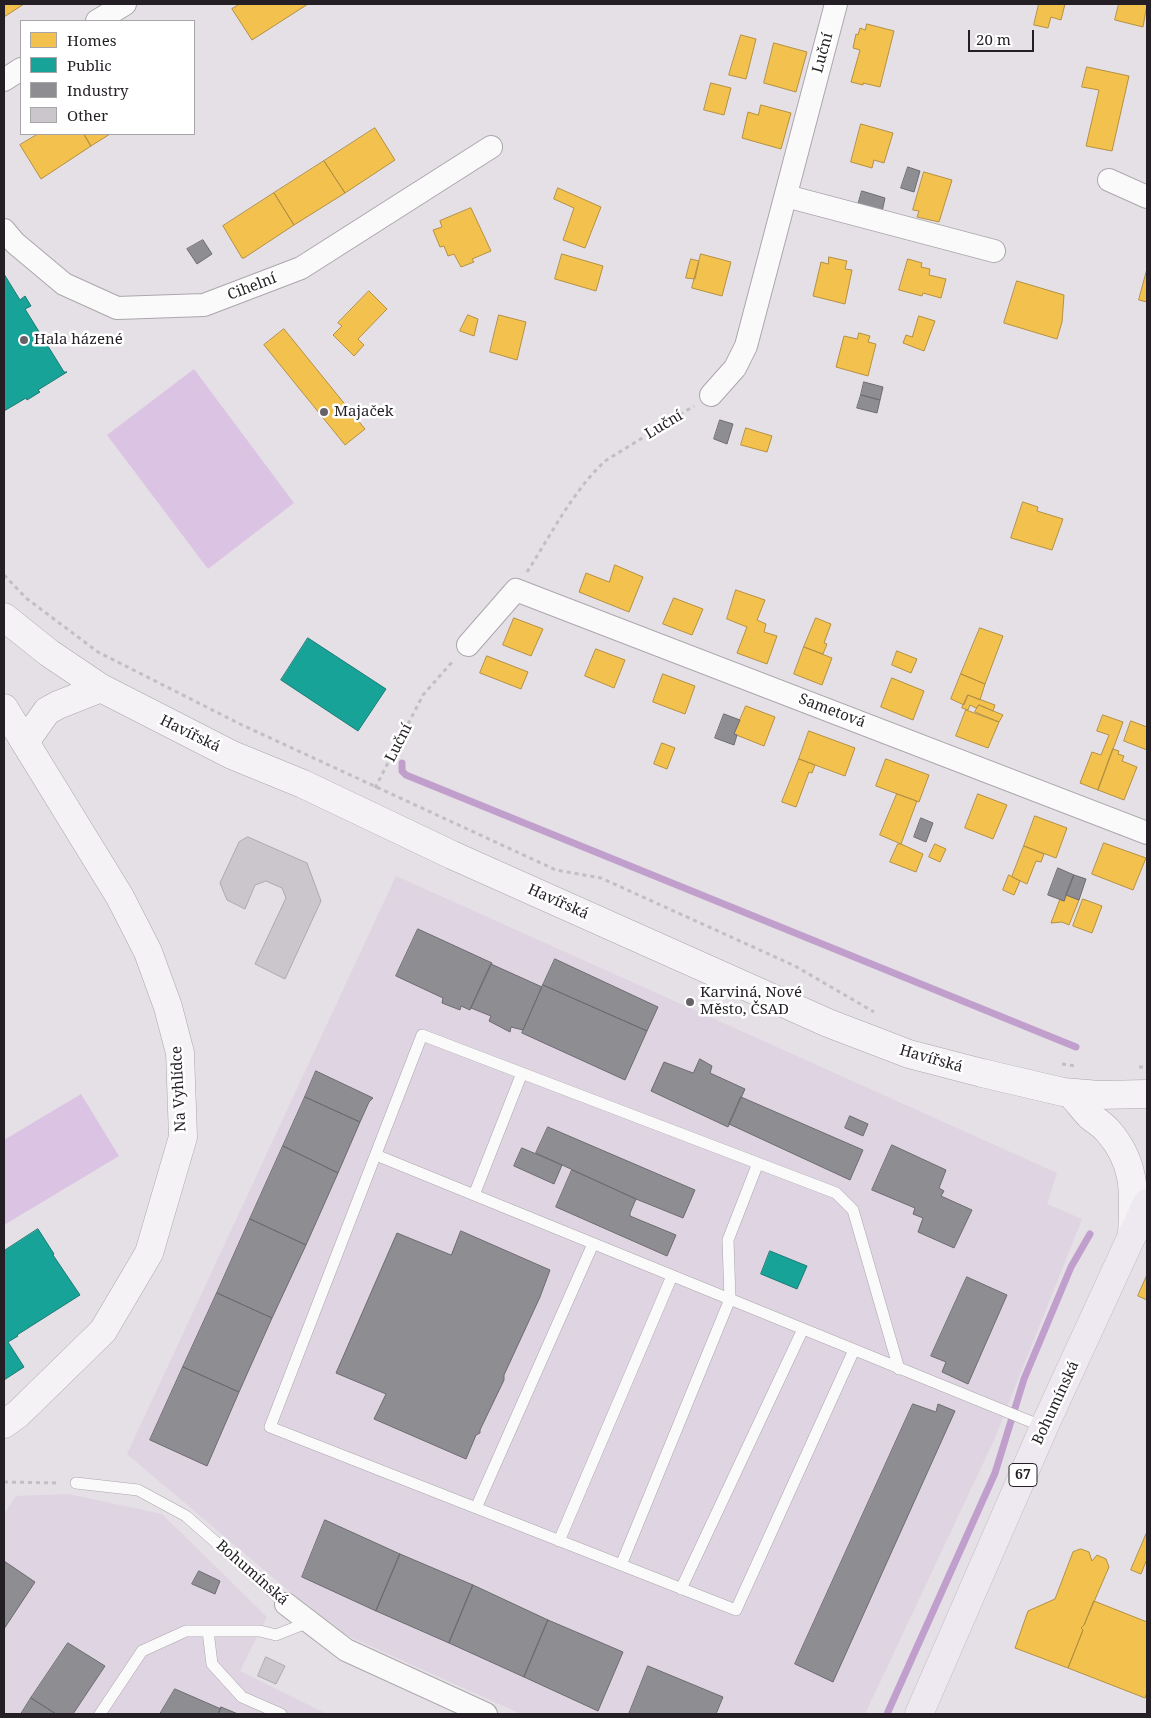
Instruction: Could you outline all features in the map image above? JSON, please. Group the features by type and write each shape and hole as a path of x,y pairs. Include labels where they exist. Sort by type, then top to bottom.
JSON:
{"main road":[{"name":"Bohumínská","path":"920,1714 1044,1427 1142,1217"}],"street":[{"path":"99,20 125,4"},
{"name":"Luční","path":"711,395 735,368 746,346 836,4"},
{"path":"4,80 20,70"},
{"name":"Cihelní","path":"4,230 15,243 64,284 117,308 204,305 301,268 491,147"},
{"path":"1109,180 1146,190"},
{"path":"786,196 994,251"},
{"path":"468,645 516,590"},
{"name":"Sametová","path":"516,590 1147,833"},
{"name":"Havířská","path":"4,617 49,653 101,688 232,755 303,784 452,855 828,1022 909,1054 982,1074 1070,1093 1099,1095 1147,1094"},
{"path":"25,742 47,711 101,688"},
{"name":"Na Vyhlídce","path":"4,708 120,897 148,952 168,1007 180,1053 183,1137 149,1253 103,1331 18,1414 4,1424"},
{"path":"1070,1093 1090,1116 1106,1129 1119,1144 1131,1172 1134,1195 1142,1217"},
{"name":"Bohumínská","path":"286,1604 346,1650 486,1714"}],"lane":[{"path":"854,1350 736,1610 270,1427 422,1034 836,1193 853,1210 899,1369"},
{"path":"474,1195 522,1072"},
{"path":"376,1155 1044,1427"},
{"path":"621,1565 730,1299 728,1240 758,1163"},
{"path":"476,1508 593,1244"},
{"path":"559,1541 672,1276"},
{"path":"681,1589 803,1329"},
{"name":"Bohumínská","path":"76,1483 138,1490 186,1516 286,1604"},
{"path":"100,1714 142,1651 186,1631 260,1632 276,1635 309,1622"},
{"path":"208,1632 212,1664 242,1697 281,1714"}],"path":[{"name":"Luční","path":"516,590 578,491 593,472 611,458 711,395"},
{"path":"4,575 26,598 98,652 240,724 556,870 601,878 796,966 877,1014"},
{"name":"Luční","path":"375,788 423,695 468,645"},
{"path":"1060,1064 1084,1067"},
{"path":"1138,1068 1147,1066"},
{"path":"4,1482 76,1483"}],"shaded area":[{"path":"194,369 294,503 208,569 107,435"},
{"path":"396,876 1057,1173 1047,1204 1082,1219 994,1440 865,1714 521,1714 335,1630 127,1454"},
{"path":"81,1094 119,1156 4,1225 4,1140"},
{"path":"68,1494 162,1514 267,1617 240,1671 327,1714 4,1714 4,1514 16,1496"}],"building: Homes":[{"path":"4,4 24,4 4,17"},
{"path":"240,4 308,4 252,40 232,9"},
{"path":"1039,4 1065,4 1061,20 1051,17 1048,28 1034,25"},
{"path":"1119,4 1147,4 1143,27 1115,20"},
{"path":"867,24 894,31 880,87 851,82 860,50 853,48 856,34 858,35 860,28 865,30"},
{"path":"741,35 756,39 746,79 729,75"},
{"path":"774,43 807,52 796,92 764,83"},
{"path":"1087,67 1129,76 1112,151 1086,146 1099,90 1082,87"},
{"path":"711,83 731,88 724,115 704,110"},
{"path":"761,105 791,113 781,149 742,138 748,112 758,115"},
{"path":"861,124 893,133 884,163 874,160 872,168 851,162"},
{"path":"375,128 395,160 345,193 324,161"},
{"path":"36,135 85,135 91,146 41,179 20,145"},
{"path":"85,135 108,135 91,146"},
{"path":"324,161 345,193 294,225 274,193"},
{"path":"924,172 952,180 939,222 917,217 919,211 913,210"},
{"path":"558,188 601,207 585,248 563,240 574,208 554,199"},
{"path":"274,193 294,225 242,258 223,226"},
{"path":"471,208 491,251 472,259 474,262 461,267 454,254 448,256 444,246 440,247 433,230 442,227 440,221"},
{"path":"562,254 603,266 596,291 555,279"},
{"path":"701,254 731,262 722,296 692,288"},
{"path":"829,257 847,261 845,269 852,270 845,304 813,296 821,262 828,264"},
{"path":"691,259 699,261 695,279 686,278"},
{"path":"908,259 922,263 921,267 930,269 929,275 946,279 941,298 923,293 922,296 899,290"},
{"path":"1147,269 1147,302 1139,300"},
{"path":"1017,281 1064,295 1062,322 1057,339 1004,323"},
{"path":"369,291 387,309 358,339 364,345 354,356 333,335 342,326 338,323"},
{"path":"468,315 478,319 474,336 460,331"},
{"path":"499,315 526,322 517,360 490,352"},
{"path":"919,316 935,321 924,351 903,343 906,335 912,337"},
{"path":"284,329 365,429 345,445 264,345"},
{"path":"859,333 870,336 868,342 876,344 868,376 836,367 844,336 857,339"},
{"path":"746,428 772,436 767,452 741,445"},
{"path":"1023,502 1038,507 1037,511 1063,519 1052,550 1011,538"},
{"path":"615,565 643,577 629,612 579,592 586,573 609,582"},
{"path":"736,590 765,600 757,620 766,624 764,632 777,636 767,664 737,653 747,627 727,619"},
{"path":"674,598 703,609 692,635 663,624"},
{"path":"514,618 543,629 531,656 503,645"},
{"path":"816,618 831,624 824,643 827,644 823,654 804,647"},
{"path":"980,628 1003,636 985,684 961,674"},
{"path":"804,647 832,658 822,685 794,674"},
{"path":"596,649 625,660 614,688 585,676"},
{"path":"897,651 917,659 911,673 892,665"},
{"path":"487,656 528,672 521,689 480,673"},
{"path":"663,674 695,686 685,714 653,702"},
{"path":"961,674 985,684 980,700 968,695 964,705 951,699"},
{"path":"892,678 924,691 913,720 881,707"},
{"path":"968,695 995,705 993,711 979,705 976,708 970,705 968,710 962,708"},
{"path":"979,705 1003,715 999,722 975,712"},
{"path":"746,706 775,717 764,746 734,734"},
{"path":"966,710 999,722 988,748 956,736"},
{"path":"1103,715 1123,722 1098,790 1080,783 1092,752 1101,755 1109,735 1097,731"},
{"path":"1131,721 1147,727 1147,750 1124,741"},
{"path":"809,731 855,748 845,776 799,759"},
{"path":"662,743 675,748 667,769 654,764"},
{"path":"1113,749 1119,751 1118,754 1124,756 1122,761 1137,767 1124,800 1098,790"},
{"path":"799,759 815,765 812,773 809,772 796,807 782,802"},
{"path":"886,759 929,775 919,802 876,786"},
{"path":"897,794 917,801 901,844 880,835"},
{"path":"978,794 1007,805 993,839 965,828"},
{"path":"1035,816 1067,828 1056,858 1024,846"},
{"path":"1104,843 1146,858 1133,890 1092,874"},
{"path":"898,844 923,854 916,872 890,862"},
{"path":"935,844 946,849 940,862 929,857"},
{"path":"1024,846 1044,854 1041,862 1036,861 1027,884 1012,877"},
{"path":"1009,875 1020,881 1014,895 1003,890"},
{"path":"1066,895 1079,900 1069,925 1062,922 1051,923 1060,899 1064,901"},
{"path":"1083,899 1102,906 1092,933 1073,926"},
{"path":"1147,1275 1147,1300 1138,1296"},
{"path":"1147,1532 1147,1559 1141,1574 1131,1570"},
{"path":"1081,1549 1089,1552 1092,1561 1097,1555 1106,1559 1109,1567 1081,1628 1083,1630 1068,1668 1015,1648 1028,1611 1055,1599 1073,1552"},
{"path":"1094,1601 1147,1622 1147,1692 1145,1698 1068,1668 1083,1630 1081,1628"}],"building: Public":[{"name":"Hala házené","path":"4,274 20,300 25,296 31,306 25,309 64,372 67,372 38,390 40,392 4,411"},
{"path":"308,638 386,689 358,731 281,680"},
{"path":"38,1229 80,1295 8,1342 24,1367 4,1380 4,1251"},
{"path":"770,1251 807,1266 797,1289 761,1274"}],"building: Industry":[{"path":"908,167 920,171 914,192 901,188"},
{"path":"862,191 885,198 882,212 858,205"},
{"path":"203,240 212,254 197,264 187,249"},
{"path":"864,382 883,387 880,400 861,395"},
{"path":"861,395 880,400 877,413 857,408"},
{"path":"720,420 733,424 727,444 714,439"},
{"path":"724,714 740,720 734,734 737,735 734,745 715,738"},
{"path":"921,818 933,823 926,842 914,837"},
{"path":"1058,868 1074,875 1064,901 1048,895"},
{"path":"1074,875 1086,879 1079,900 1066,895"},
{"path":"418,929 492,963 470,1010 461,1006 460,1010 442,1003 443,998 396,976"},
{"path":"555,959 658,1007 647,1031 543,985"},
{"path":"491,964 542,987 523,1030 511,1027 510,1032 489,1021 491,1016 471,1008"},
{"path":"543,985 647,1031 625,1080 522,1033"},
{"path":"700,1059 712,1066 710,1073 745,1089 728,1127 651,1091 664,1062 693,1073"},
{"path":"316,1071 373,1098 369,1102 360,1122 305,1097"},
{"path":"305,1097 360,1122 338,1173 283,1146"},
{"path":"741,1097 863,1150 850,1180 729,1124"},
{"path":"850,1116 868,1124 863,1136 845,1128"},
{"path":"548,1127 695,1190 683,1218 636,1199 536,1153"},
{"path":"892,1145 946,1170 939,1188 944,1191 941,1196 972,1210 954,1248 918,1232 923,1218 913,1214 915,1208 872,1190"},
{"path":"283,1146 338,1173 306,1245 250,1219"},
{"path":"522,1148 562,1165 554,1184 514,1166"},
{"path":"572,1170 636,1199 630,1216 676,1235 667,1256 556,1207"},
{"path":"250,1219 306,1245 272,1318 217,1293"},
{"path":"461,1231 550,1270 540,1297 504,1375 504,1380 466,1459 374,1419 386,1394 336,1373 397,1233 451,1255"},
{"path":"967,1277 1007,1295 968,1384 942,1372 946,1362 931,1356"},
{"path":"217,1293 272,1318 239,1392 183,1367"},
{"path":"183,1367 239,1392 207,1466 150,1440"},
{"path":"913,1404 936,1412 938,1404 955,1411 833,1682 795,1664"},
{"path":"325,1520 400,1554 376,1611 302,1577"},
{"path":"400,1554 473,1585 449,1643 376,1611"},
{"path":"4,1561 35,1582 4,1629"},
{"path":"199,1571 220,1581 215,1594 192,1584"},
{"path":"473,1585 548,1620 524,1677 449,1643"},
{"path":"548,1620 623,1652 598,1711 524,1677"},
{"path":"68,1643 105,1666 73,1714 56,1714 31,1698"},
{"path":"648,1666 723,1697 716,1714 629,1714"},
{"path":"175,1689 221,1709 218,1714 160,1714"},
{"path":"31,1698 56,1714 21,1714"},
{"path":"221,1707 238,1714 218,1714"}],"building: Other":[{"path":"248,837 307,863 321,901 285,979 255,964 286,898 282,888 266,881 255,885 245,909 227,900 220,883 239,842"},
{"path":"266,1657 285,1666 276,1684 258,1676"}],"waterway":[{"path":"402,763 402,771 406,775 1076,1047"},
{"path":"887,1714 995,1473 1024,1379 1071,1267 1090,1234"}],"place":[{"name":"Hala házené","path":"24,340"},
{"name":"Majaček","path":"324,412"},
{"name":"Karviná, Nové Město, ČSAD","path":"690,1002"}]}
